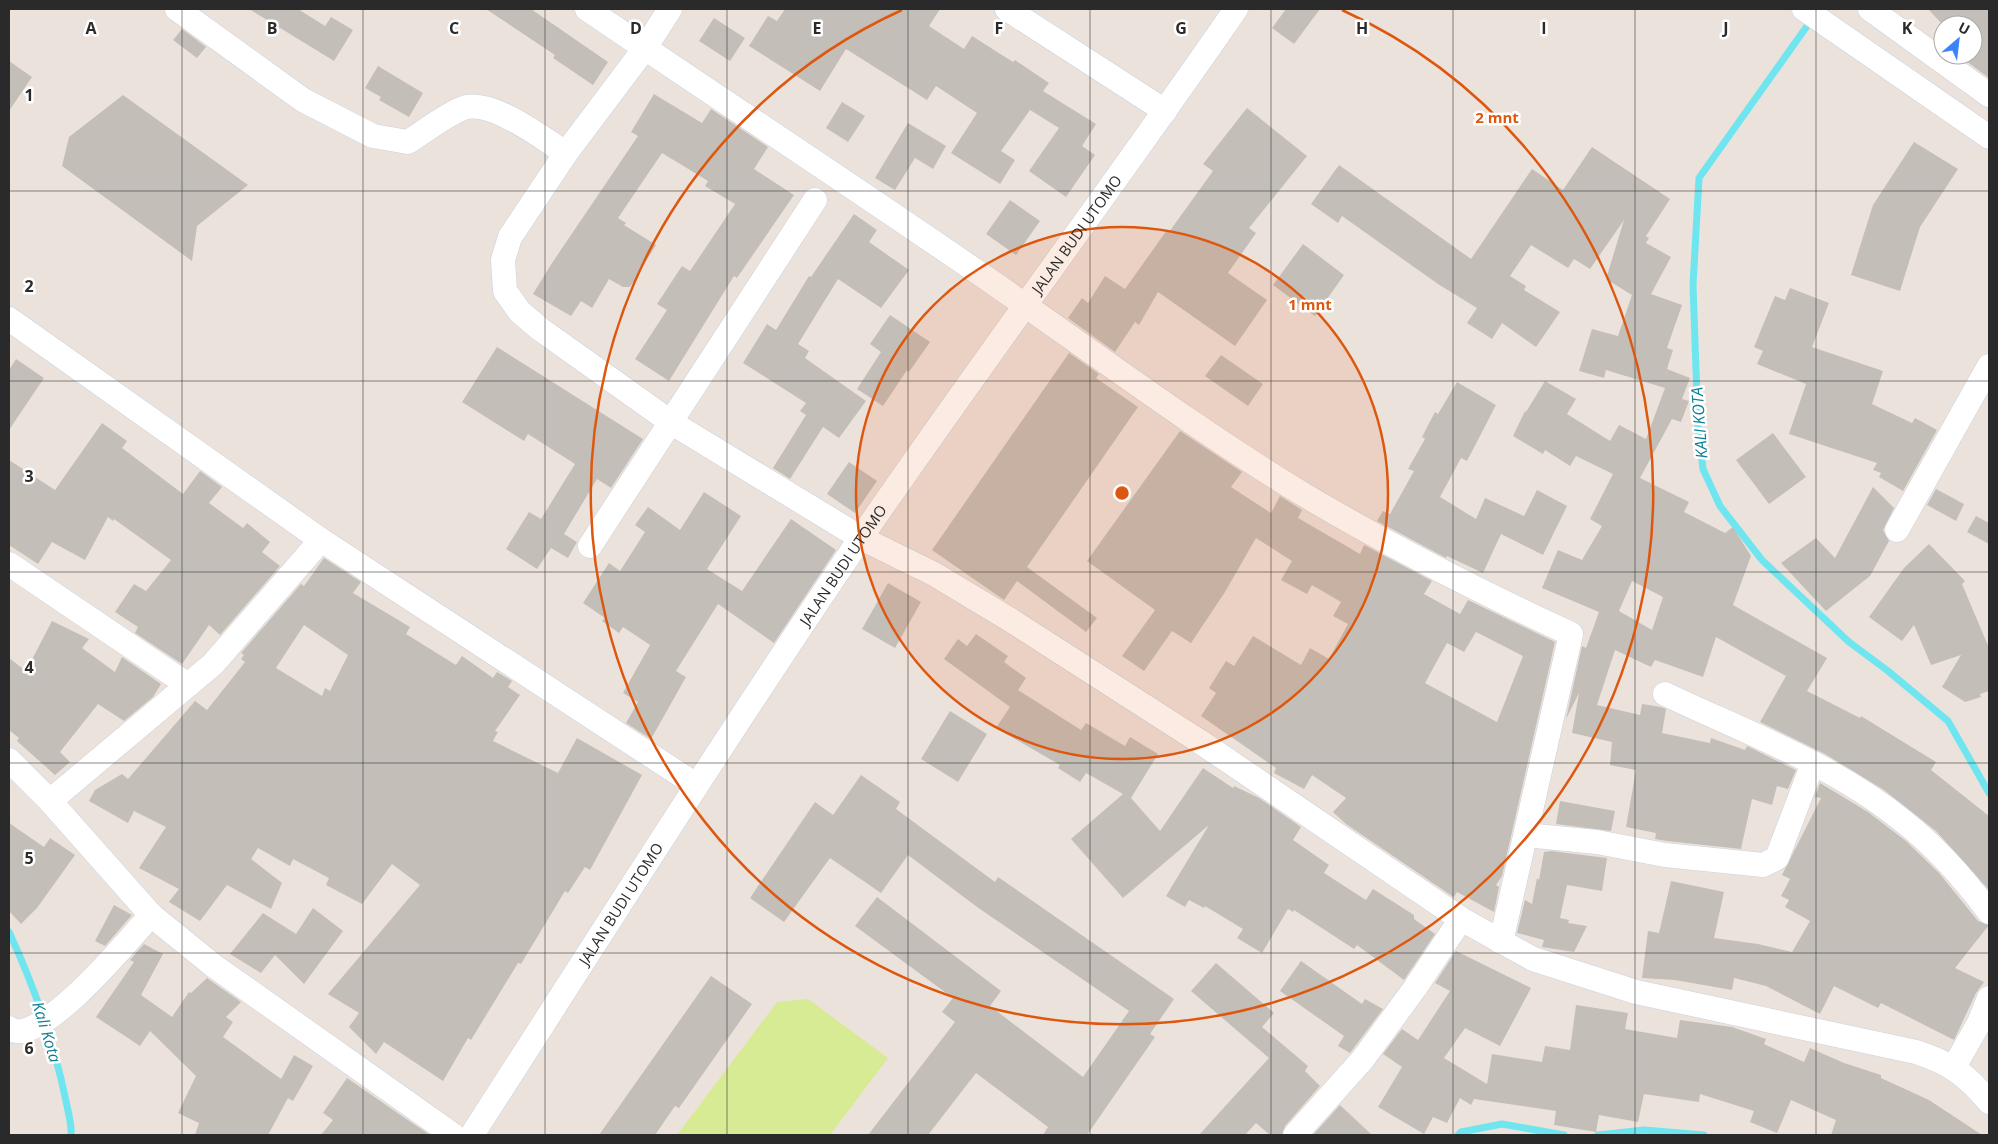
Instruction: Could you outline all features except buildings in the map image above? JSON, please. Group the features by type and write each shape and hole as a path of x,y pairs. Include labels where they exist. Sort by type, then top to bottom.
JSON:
{"street":[{"path":"177,9 303,100 373,136 408,142 463,108 481,106 501,114 566,153"},
{"path":"587,9 831,171 1026,305 1148,393 1304,495 1467,586 1571,634 1501,942"},
{"path":"670,9 645,48 566,153 510,237 503,260 505,291 520,312 540,329 672,423 861,538 934,574 1020,626 1199,741 1461,919 1501,942 1550,966 1636,992 1916,1052 1954,1067 1972,1082 1989,1102"},
{"path":"1007,9 1165,111"},
{"name":"JALAN BUDI UTOMO","path":"472,1135 696,786 861,538 1236,9"},
{"path":"1804,9 1989,137"},
{"path":"1870,9 1989,95"},
{"path":"590,546 672,423 815,200"},
{"path":"9,319 321,540 696,786"},
{"path":"1897,530 1989,366"},
{"path":"50,801 213,664 321,540"},
{"path":"9,564 142,656 188,685"},
{"path":"1665,694 1813,763 1903,821 1939,855 1989,912"},
{"path":"9,760 50,801 151,915 214,966 453,1135"},
{"path":"1526,835 1597,842 1665,856 1763,865 1777,858 1813,763"},
{"path":"19,1028 62,1010 151,915"},
{"path":"1295,1135 1363,1059 1415,988 1461,919"},
{"path":"1954,1067 1979,1023 1989,998"}],"green space":[{"path":"808,999 888,1058 830,1135 677,1135 777,1002"}],"waterway":[{"name":"KALI KOTA","path":"1812,19 1699,178 1693,285 1698,427 1703,469 1720,506 1762,560 1849,642 1888,671 1948,721 1989,793"},
{"name":"Kali Kota","path":"9,932 27,973 49,1036 66,1101 71,1135"},
{"name":"Kali Kota","path":"1458,1135 1461,1132 1502,1124 1564,1135"},
{"name":"Kali Kota","path":"1598,1135 1644,1130 1704,1135"}]}
